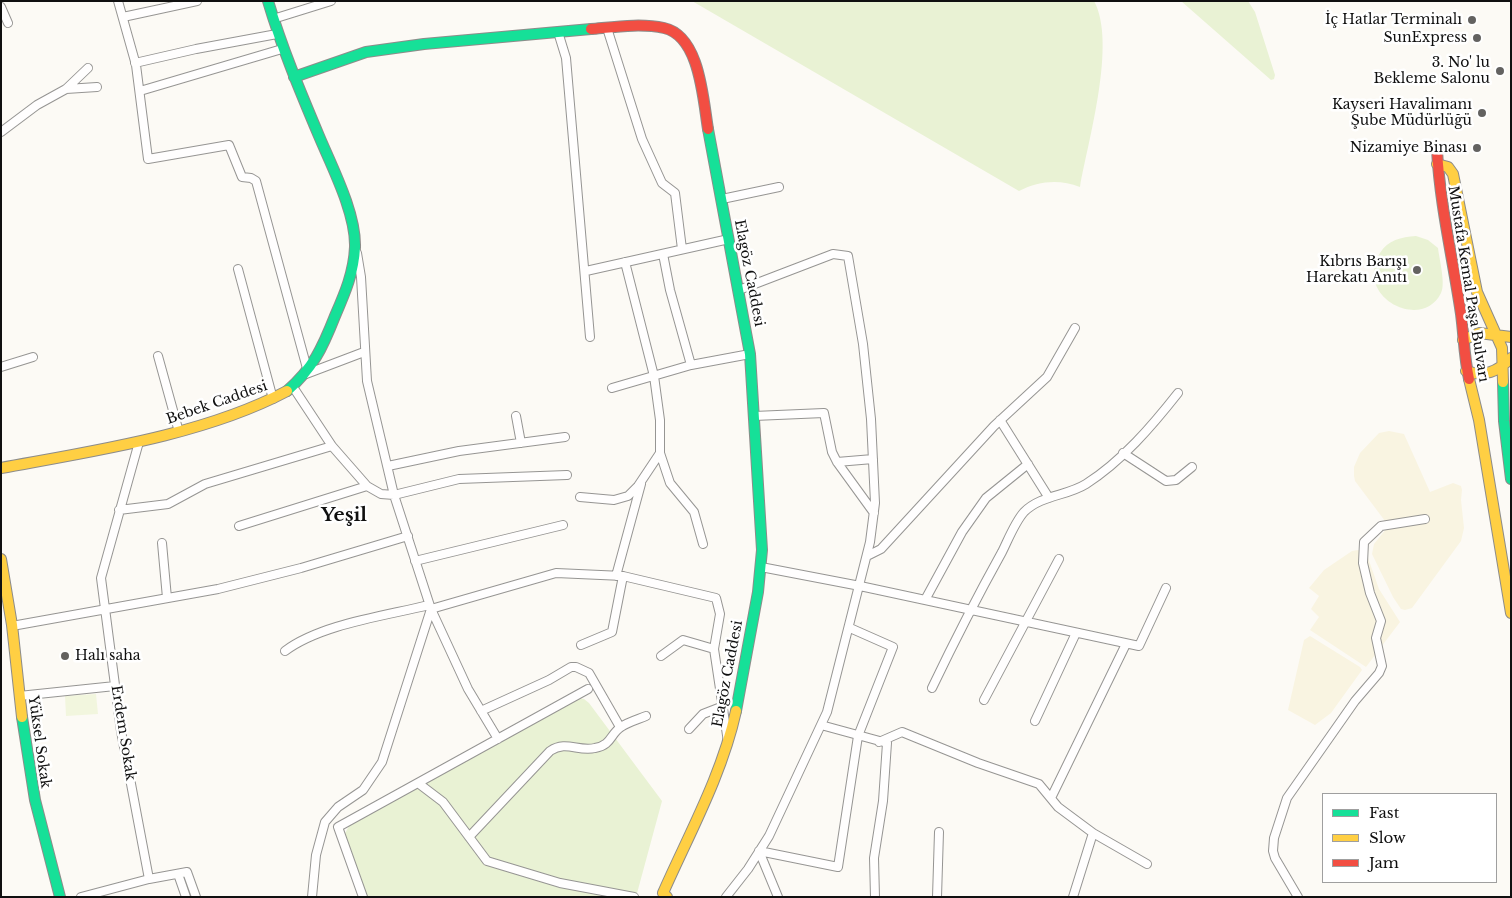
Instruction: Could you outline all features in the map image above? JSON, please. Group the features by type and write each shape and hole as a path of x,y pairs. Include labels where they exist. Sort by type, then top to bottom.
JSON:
{"street":[{"path":"118,1 135,63 148,159 229,145 242,177 251,178 256,181 307,373 364,352"},
{"path":"123,18 197,1"},
{"name":"Bebek Caddesi","path":"1,468 139,442 179,432 273,399 293,387 307,373 321,352 350,285 355,246 353,228 336,180 282,49 268,1"},
{"path":"272,19 331,1"},
{"path":"1,7 8,23"},
{"name":"Elagöz Caddesi","path":"294,77 366,52 424,44 558,32 628,26 665,28 677,34 687,43 696,65 750,354 762,550 740,697 728,743 664,895"},
{"path":"606,28 642,138 662,183 675,193 682,249"},
{"path":"558,32 566,58 586,271 590,337"},
{"path":"135,63 196,48 277,34"},
{"path":"140,91 282,49"},
{"path":"1,132 37,105 66,89 88,68"},
{"path":"66,89 97,87"},
{"name":"Mustafa Kemal Paşa Bulvarı","path":"1437,150 1437,164 1466,371 1479,420 1511,613"},
{"name":"Mustafa Kemal Paşa Bulvarı","path":"1437,164 1448,167 1453,174 1477,292 1502,348 1505,439 1511,479"},
{"path":"722,199 780,187"},
{"path":"586,271 729,239"},
{"path":"355,246 361,277 364,352 368,381 394,495 430,607 468,689 498,739"},
{"path":"663,254 670,290 691,365"},
{"path":"726,897 759,852 778,818 832,697 867,556 874,513 873,459 863,344 848,256 833,254 739,290"},
{"path":"625,262 654,376 660,420 660,453 670,483 694,512 703,544"},
{"path":"238,269 273,399"},
{"path":"867,556 881,549 1000,420 1047,377 1075,328"},
{"path":"1463,340 1479,333 1511,336"},
{"path":"612,388 691,365 750,354"},
{"path":"158,356 179,432"},
{"path":"1,367 33,357"},
{"path":"1466,371 1476,375 1486,375 1502,367 1511,358"},
{"path":"293,387 332,446 367,486 376,492 394,495 459,479 567,475"},
{"path":"932,688 970,610 1023,513 1049,498 1085,484 1123,453 1151,426 1178,393"},
{"path":"754,416 824,413 832,452 837,462 874,513"},
{"path":"1505,439 1511,414"},
{"path":"516,416 521,443"},
{"path":"1000,420 1049,498"},
{"path":"388,466 459,450 566,437"},
{"name":"Erdem Sokak","path":"139,442 101,578 121,731 149,879"},
{"path":"119,510 168,504 205,484 332,446"},
{"path":"580,497 619,499 631,493 660,453"},
{"path":"1123,453 1166,481 1176,480 1192,467"},
{"path":"837,462 873,459"},
{"path":"925,600 962,532 986,498 1028,464"},
{"path":"581,645 612,632 620,576 641,481"},
{"path":"239,526 367,486"},
{"path":"1298,897 1273,851 1274,838 1287,798 1355,701 1380,673 1382,666 1376,638 1381,621 1370,593 1365,570 1364,542 1381,526 1425,519"},
{"path":"416,561 563,525"},
{"path":"12,626 218,589 301,568 408,536"},
{"path":"162,543 168,598"},
{"name":"Yüksel Sokak","path":"1,559 12,626 31,787 44,844 60,897"},
{"path":"984,700 1059,559"},
{"path":"760,567 860,586 1139,646 1166,588"},
{"path":"285,650 302,639 321,632 430,607 556,573 620,576 716,598 720,614 714,649 728,743"},
{"path":"312,897 314,868 322,828 333,812 369,784 382,762 430,607"},
{"path":"759,852 838,867 858,736 893,647 850,628"},
{"path":"1035,721 1076,633"},
{"path":"661,656 683,640 714,649"},
{"path":"1051,798 1126,644"},
{"path":"481,711 549,680 571,667 576,667 589,673 620,727"},
{"path":"19,696 115,686"},
{"path":"363,897 338,827 588,689"},
{"path":"689,729 702,714 722,707"},
{"path":"469,837 550,751 564,745 589,749 601,747 612,740 620,727 646,716"},
{"path":"821,725 887,743 883,801 874,858 875,897"},
{"path":"879,742 902,732 998,771 1039,784 1058,806 1092,833 1147,864"},
{"path":"418,783 443,802 487,861 560,883 634,897"},
{"path":"937,897 939,832"},
{"path":"1073,897 1092,833"},
{"path":"759,852 778,897"},
{"path":"81,897 149,879 187,872 196,897"},
{"path":"178,874 186,897"}],"shaded area":[{"path":"1389,431 1404,434 1430,492 1453,483 1461,486 1462,490 1461,500 1464,528 1461,541 1412,608 1405,610 1401,609 1393,597 1372,554 1374,544 1386,529 1385,521 1355,481 1354,476 1354,467 1360,453 1379,433"},
{"path":"1358,550 1367,555 1379,589 1400,622 1366,667 1310,630 1319,617 1311,609 1319,596 1309,588 1324,570 1352,551"},
{"path":"1310,636 1362,670 1331,713 1315,725 1288,710 1304,640"}],"green space":[{"path":"692,1 1094,1 1100,19 1103,41 1102,66 1099,92 1080,187 1072,184 1049,182 1019,191"},
{"path":"1181,1 1248,1 1255,12 1275,75 1274,79 1271,80"},
{"path":"1416,236 1428,240 1438,248 1443,277 1442,289 1432,304 1420,309 1406,309 1393,304 1382,295 1375,283 1374,269 1380,253 1387,245 1400,238"},
{"path":"96,694 98,714 66,716 65,696"},
{"path":"579,698 589,703 662,801 636,897 366,897 344,835 349,826 415,787"}],"traffic: fast":[{"path":"268,1 279,36 347,205 352,220 355,247 353,265 348,282 326,338 310,366 287,391"},
{"path":"294,77 366,52 424,44 591,29"},
{"path":"708,129 750,354 762,550 758,592 736,711"},
{"path":"1503,382 1504,421 1511,479"},
{"path":"22,717 35,800 60,897"}],"traffic: slow":[{"path":"1437,164 1448,167 1453,174 1477,292 1502,348 1503,382"},
{"path":"1463,340 1479,333 1511,337"},
{"path":"1466,371 1473,373 1490,372 1501,367 1511,358"},
{"path":"1469,379 1479,420 1511,613"},
{"path":"1,468 147,440 220,419 255,406 287,391"},
{"path":"1,559 12,625 22,717"},
{"path":"667,897 663,893 714,781 736,711"}],"traffic: jam":[{"path":"591,29 646,26 664,28 676,33 685,43 698,70 708,129"},
{"path":"1437,150 1441,192 1461,314 1469,379"}],"place":[{"name":"İç Hatlar Terminalı","path":"1472,20"},
{"name":"SunExpress","path":"1477,38"},
{"name":"3. No' lu Bekleme Salonu","path":"1500,71"},
{"name":"Kayseri Havalimanı Şube Müdürlüğü","path":"1482,113"},
{"name":"Nizamiye Binası","path":"1477,148"},
{"name":"Kıbrıs Barışı Harekatı Anıtı","path":"1417,270"},
{"name":"Halı saha","path":"65,656"}],"district":[{"name":"Yeşil","path":"344,516"}]}
